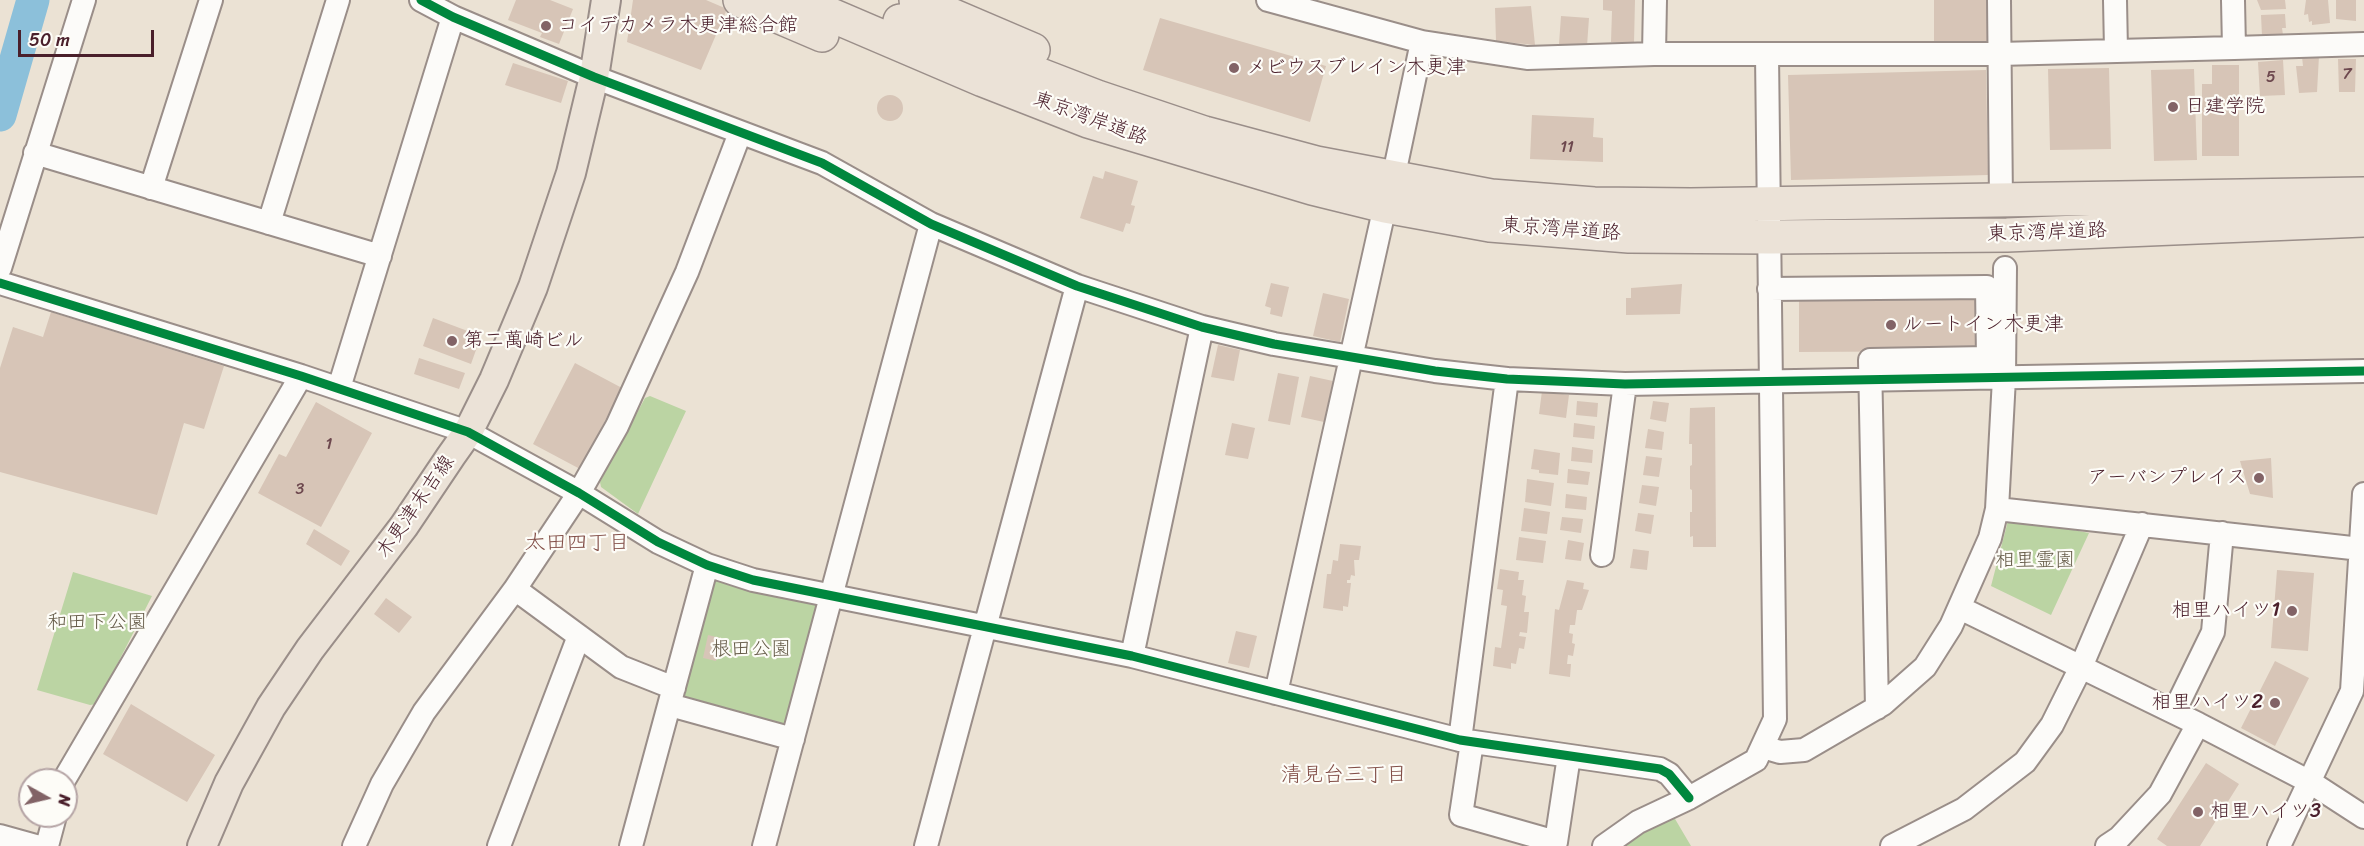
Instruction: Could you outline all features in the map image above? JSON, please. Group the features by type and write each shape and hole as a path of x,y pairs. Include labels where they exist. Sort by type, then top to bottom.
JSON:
{"highway":[{"path":"740,0 946,87 1085,142 1196,177 1310,207 1353,215 1385,206"},
{"name":"東京湾岸道路","path":"796,0 983,80 1088,121 1314,176 1491,196 1630,205 2364,194"},
{"name":"東京湾岸道路","path":"851,0 1097,97 1204,133 1385,206 1490,225 1629,236 1770,237 2007,235 2364,220"},
{"path":"916,0 1101,79 1321,146 1427,172 1491,196"},
{"path":"2038,200 2116,185 2164,181 2364,176"},
{"path":"2007,235 2121,244 2364,240"}],"main road":[{"name":"木更津末吉線","path":"202,846 233,774 271,708 310,650 404,526 468,432 516,329 549,245 571,173 594,77 606,0"}],"street":[{"path":"0,268 84,0"},
{"path":"151,188 211,0"},
{"path":"269,223 338,0"},
{"path":"421,0 594,77 822,163 931,224 1077,286 1202,327 1350,358 1507,379 1626,384 2364,371"},
{"path":"1268,0 1422,42 1527,58 1654,54 1999,54 2364,44"},
{"path":"1654,54 1655,0"},
{"path":"1999,0 2001,201"},
{"path":"2115,0 2116,50"},
{"path":"2233,0 2234,48"},
{"path":"339,388 453,16"},
{"path":"1396,165 1422,42"},
{"path":"1604,846 1638,822 1689,798 1756,760 1775,719 1767,55"},
{"path":"354,846 382,784 424,712 515,589 579,494 617,426 687,272 740,133"},
{"path":"35,153 380,256"},
{"path":"1276,693 1385,206"},
{"path":"764,846 931,224"},
{"path":"1763,747 1780,752 1804,750 1877,708 1925,667 1960,608 1990,538 1997,509 2004,378 2005,268"},
{"path":"0,283 339,388 468,432 579,494 657,542 708,566 753,580 1132,656 1466,741 1660,769 1669,774 1689,798"},
{"path":"926,846 1077,286"},
{"path":"1769,289 1987,287 1988,358 1870,360 1877,708"},
{"path":"1132,656 1202,327"},
{"path":"71,768 301,376"},
{"path":"1507,379 1466,741 1461,815 1556,842 1569,756"},
{"path":"1602,555 1626,384"},
{"path":"2279,846 2352,691 2364,494"},
{"path":"1997,509 2361,549"},
{"path":"1892,846 1922,839 2025,762 2052,725 2081,667 2142,524"},
{"path":"2174,712 2212,632 2223,533"},
{"path":"631,846 708,566"},
{"path":"515,589 621,666 672,696 793,739"},
{"path":"1960,608 2198,724 2310,782 2364,817"},
{"path":"499,846 579,636"},
{"path":"2107,846 2119,838 2160,794 2198,724"},
{"path":"47,846 52,828"},
{"path":"0,836 36,846"}],"green space":[{"path":"650,396 686,411 638,514 601,487 600,482 645,398"},
{"name":"相里霊園","path":"2009,517 2089,533 2051,615 1991,586"},
{"name":"根田公園","path":"710,571 827,598 790,733 674,703"},
{"name":"和田下公園","path":"73,572 152,596 97,704 90,705 37,690"},
{"path":"1668,807 1691,846 1604,846"}],"building":[{"name":"コイデカメラ木更津総合館","path":"516,0 550,0 573,9 559,44 540,37 542,33 508,20"},
{"path":"633,0 706,0 727,9 701,70 627,42"},
{"path":"1603,0 1635,0 1634,43 1611,42 1612,11 1603,10"},
{"path":"1934,0 1989,0 1989,43 1934,47"},
{"path":"2257,0 2285,0 2286,9 2261,10"},
{"path":"2306,0 2328,0 2330,23 2312,25 2308,14 2304,15"},
{"path":"2336,0 2356,0 2356,21 2336,19"},
{"path":"1531,6 1535,45 1496,41 1495,8"},
{"path":"2285,14 2286,28 2282,28 2283,35 2262,36 2261,15"},
{"path":"1561,16 1589,18 1587,46 1559,44"},
{"name":"メビウスブレイン木更津","path":"1160,18 1326,66 1310,122 1143,70"},
{"path":"2319,56 2317,92 2299,93 2296,66 2303,66 2302,57"},
{"path":"2338,59 2356,59 2355,92 2339,92"},
{"path":"2283,60 2285,95 2260,96 2258,62"},
{"path":"513,63 568,81 561,103 505,85"},
{"path":"2212,65 2239,65 2239,156 2202,156 2202,84 2212,84"},
{"path":"2109,68 2111,149 2050,150 2048,69"},
{"path":"2194,69 2197,160 2154,161 2151,70"},
{"path":"1986,70 1988,175 1791,180 1788,75"},
{"path":"890,95 900,98 903,108 900,118 890,121 880,118 877,108 880,98"},
{"path":"1532,115 1594,118 1593,137 1603,138 1603,162 1530,159"},
{"path":"1105,171 1138,181 1131,205 1135,206 1130,224 1126,223 1123,232 1080,218 1093,176 1103,179"},
{"path":"1271,283 1289,287 1282,317 1270,314 1271,308 1265,306"},
{"path":"1682,284 1680,314 1626,315 1626,298 1631,298 1631,288"},
{"path":"1323,293 1349,299 1340,342 1313,336"},
{"name":"ルートイン木更津","path":"1983,298 1983,351 1799,352 1799,299"},
{"path":"51,312 224,366 204,429 184,423 157,515 0,472 0,368 13,327 43,337"},
{"name":"第二萬崎ビル","path":"433,318 481,336 471,364 423,346"},
{"path":"1218,345 1240,350 1234,381 1211,377"},
{"path":"419,358 465,373 459,389 414,374"},
{"path":"575,363 622,388 580,469 533,444"},
{"path":"1278,373 1299,377 1290,425 1268,421"},
{"path":"1310,376 1333,381 1324,422 1301,417"},
{"path":"1542,391 1569,395 1566,418 1539,414"},
{"path":"1577,401 1598,403 1597,417 1576,415"},
{"path":"1653,401 1669,403 1666,422 1650,419"},
{"path":"316,402 372,433 321,527 258,493 279,454 286,457"},
{"path":"1715,407 1716,547 1693,547 1693,536 1690,537 1692,444 1689,444 1690,408"},
{"path":"1232,423 1255,428 1248,459 1225,455"},
{"path":"1574,423 1595,426 1594,439 1573,437"},
{"path":"1648,429 1664,432 1662,450 1645,448"},
{"path":"1572,447 1593,450 1592,463 1571,461"},
{"path":"1534,449 1560,453 1558,475 1539,473 1539,470 1531,469"},
{"path":"1646,456 1662,458 1659,477 1643,475"},
{"name":"アーバンプレイス","path":"2271,458 2273,498 2250,494 2240,461"},
{"path":"1568,469 1590,472 1588,485 1567,483"},
{"path":"1527,479 1554,483 1551,506 1525,502"},
{"path":"1642,485 1659,487 1656,506 1639,503"},
{"path":"1566,494 1587,497 1586,510 1565,508"},
{"path":"1524,508 1550,512 1547,534 1521,531"},
{"path":"1638,513 1654,515 1651,534 1635,531"},
{"path":"1562,517 1583,519 1581,533 1560,530"},
{"path":"314,529 350,551 341,566 306,544"},
{"path":"1519,537 1546,541 1543,563 1516,560"},
{"path":"1568,540 1584,543 1581,561 1565,559"},
{"path":"1340,544 1361,546 1359,560 1354,560 1355,576 1351,575 1350,580 1347,580 1347,583 1351,583 1348,607 1343,606 1343,611 1323,608 1327,574 1331,574 1333,560 1338,561"},
{"path":"1633,549 1649,551 1647,570 1630,568"},
{"path":"1500,569 1519,572 1518,580 1524,580 1522,595 1526,596 1524,612 1529,612 1527,633 1520,632 1519,636 1526,637 1524,649 1519,648 1516,664 1511,663 1511,669 1493,666 1495,647 1501,648 1507,606 1501,605 1503,590 1497,589"},
{"name":"相里ハイツ1","path":"2277,570 2314,573 2308,651 2271,648"},
{"path":"1567,580 1584,583 1583,589 1589,590 1582,610 1577,610 1575,625 1570,625 1569,633 1573,634 1572,643 1575,644 1573,656 1568,655 1567,664 1571,664 1570,677 1549,674 1555,609 1559,610"},
{"path":"386,598 412,617 399,633 374,614"},
{"path":"1236,631 1257,636 1249,668 1228,663"},
{"path":"708,635 721,638 716,661 703,658"},
{"name":"相里ハイツ2","path":"2275,661 2309,678 2275,746 2241,728"},
{"path":"131,704 215,755 187,802 103,754"},
{"name":"相里ハイツ3","path":"2206,763 2239,784 2200,846 2167,846 2157,839"}],"waterway":[{"path":"0,115 33,0"}],"cycle path":[{"path":"421,0 453,17 594,77 822,163 931,224 1077,286 1202,327 1274,344 1435,371 1507,379 1625,384 2364,371"},
{"path":"0,283 301,376 468,432 579,493 658,542 707,565 753,580 1132,656 1460,740 1660,769 1669,774 1689,798"}],"place":[{"name":"コイデカメラ木更津総合館","path":"546,26"},
{"name":"メビウスブレイン木更津","path":"1234,68"},
{"name":"日建学院","path":"2173,107"},
{"name":"ルートイン木更津","path":"1891,325"},
{"name":"第二萬崎ビル","path":"452,341"},
{"name":"アーバンプレイス","path":"2259,478"},
{"name":"相里ハイツ1","path":"2292,611"},
{"name":"相里ハイツ2","path":"2275,703"},
{"name":"相里ハイツ3","path":"2198,812"}],"district":[{"name":"太田四丁目","path":"577,544"},
{"name":"清見台三丁目","path":"1344,776"}]}
